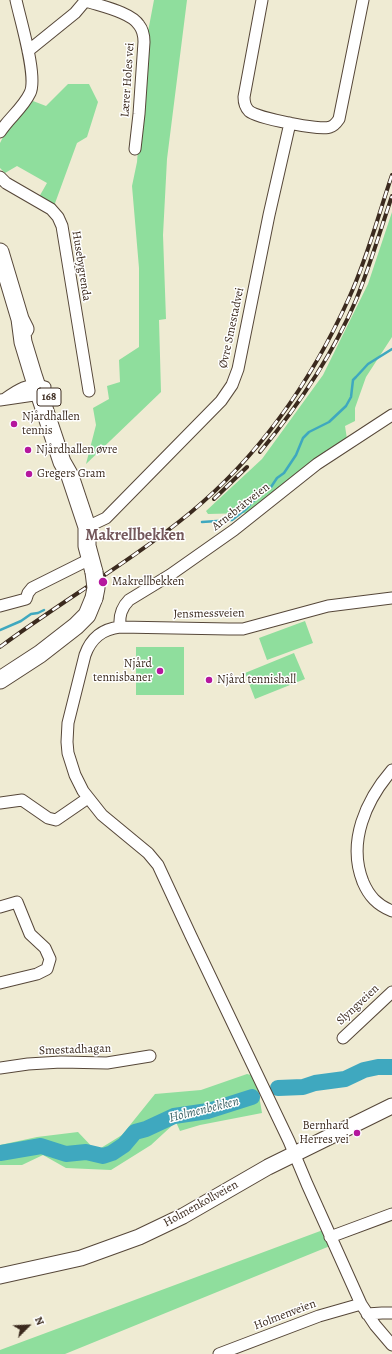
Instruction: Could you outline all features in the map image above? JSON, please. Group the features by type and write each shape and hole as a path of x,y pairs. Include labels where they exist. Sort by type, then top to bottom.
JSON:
{"main road":[{"name":"168","path":"0,252 20,319 30,340 40,388 69,459 70,476 87,530 96,544 93,567 103,602 101,609 87,628 68,642 40,654 0,680"},
{"name":"Holmenkollveien","path":"0,1276 71,1260 111,1248 139,1237 183,1216 257,1173 392,1106"}],"street":[{"path":"0,132 25,100 32,88 32,74 28,51 16,0"},
{"path":"262,0 244,102 247,108 252,113 290,123 329,128 337,123 339,119 363,0"},
{"name":"Lærer Holes vei","path":"28,51 75,13 86,1 132,18 139,23 143,32 144,42 135,149"},
{"name":"Øvre Smestadvei","path":"87,530 106,518 221,401 232,385 238,369 269,215 290,123"},
{"name":"Husebygrenda","path":"0,177 6,183 51,209 55,212 60,221 89,391"},
{"path":"2,400 21,389 40,388"},
{"name":"Arnebråtveien","path":"120,627 120,613 129,600 170,575 234,530 316,464 392,415"},
{"path":"0,606 26,599 32,588 93,567"},
{"name":"Jensmessveien","path":"88,798 75,775 68,753 68,717 84,654 98,634 112,628 120,627 243,628 328,606 392,598"},
{"path":"392,770 375,792 367,807 360,827 357,843 357,856 361,878 369,895 380,905 392,911"},
{"path":"0,803 22,800 48,818 56,820 88,798 102,815 148,853 158,865 295,1154 330,1237 361,1304 367,1314 392,1345"},
{"path":"0,907 17,902 30,934 45,948 50,960 47,969 42,972 0,983"},
{"name":"Slyngveien","path":"343,1038 392,992"},
{"name":"Smestadhagan","path":"0,1068 28,1064 61,1062 107,1063 150,1056"},
{"path":"330,1237 392,1214"},
{"name":"Holmenveien","path":"220,1354 319,1316 361,1304"},
{"path":"367,1314 392,1313"}],"green space":[{"path":"154,0 187,0 167,159 163,235 166,319 159,320 161,392 86,464 96,425 93,408 109,399 107,386 120,382 119,360 139,347 139,268 132,186 137,162 147,37"},
{"path":"68,84 89,84 98,102 87,137 77,143 54,206 39,197 47,183 17,166 5,173 0,168 0,143 3,137 33,101 46,106"},
{"path":"392,212 392,337 366,377 355,408 355,421 345,426 347,439 248,513 208,514 206,511 262,459 323,375 368,284"},
{"path":"305,621 313,643 267,660 259,638"},
{"name":"Njård tennisbaner","path":"136,647 184,647 184,695 136,695"},
{"path":"294,653 305,679 255,699 245,673"},
{"path":"247,1074 251,1075 258,1089 262,1113 200,1125 180,1131 176,1122 151,1145 111,1170 66,1168 43,1155 22,1165 0,1165 0,1145 37,1137 78,1132 96,1151 122,1135 155,1094 201,1090"},
{"path":"323,1230 330,1246 65,1354 0,1354 0,1350"}],"waterway":[{"name":"Makrellbekken","path":"202,522 232,520 246,509 262,492 271,487 277,478 284,473 296,455 303,438 309,432 329,422 346,406 351,397 353,380 368,364 392,349"},
{"name":"Makrellbekken","path":"0,630 21,621 31,614 44,610"},
{"name":"Holmenbekken","path":"278,1088 303,1087 315,1083 345,1079 364,1070 378,1067 392,1067"},
{"name":"Holmenbekken","path":"0,1153 41,1146 66,1154 86,1152 103,1156 112,1153 124,1145 135,1132 146,1129 174,1116 208,1111 252,1097"}],"railway":[{"path":"0,647 120,565 190,513 215,491 261,442 301,387 349,298 372,237 392,175"},
{"path":"260,452 288,417 313,380 347,321 361,287 392,196"},
{"path":"214,499 247,467"}],"place":[{"name":"Njårdhallen tennis","path":"14,424"},
{"name":"Njårdhallen øvre","path":"28,450"},
{"name":"Gregers Gram","path":"29,474"},
{"name":"Makrellbekken","path":"103,582"},
{"name":"Njård tennisbaner","path":"160,671"},
{"name":"Njård tennishall","path":"209,680"},
{"name":"Bernhard Herres vei","path":"357,1133"}],"district":[{"name":"Makrellbekken","path":"135,536"}]}
